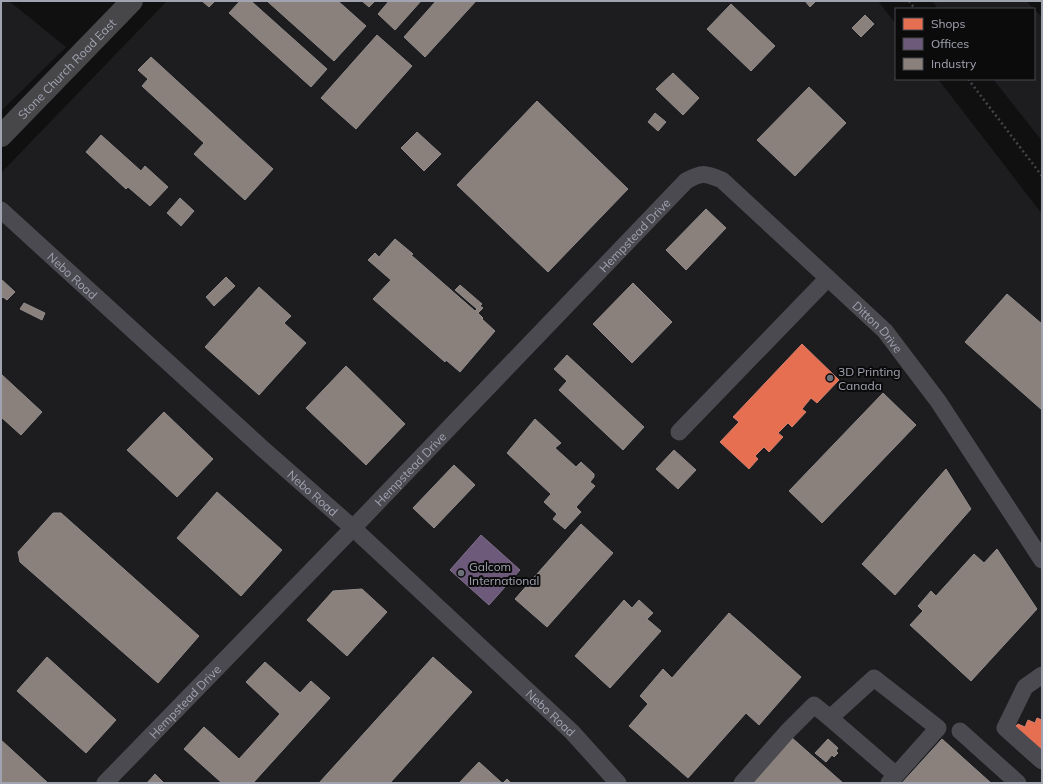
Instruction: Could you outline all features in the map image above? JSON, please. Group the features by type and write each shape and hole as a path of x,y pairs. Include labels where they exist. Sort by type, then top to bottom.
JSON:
{"main road":[{"name":"Stone Church Road East","path":"1,136 132,1"}],"street":[{"name":"Hempstead Drive","path":"105,783 353,528 686,181 695,176 708,174 722,180"},
{"name":"Ditton Drive","path":"722,180 885,331 931,391 1042,560"},
{"name":"Nebo Road","path":"1,210 263,449 353,528 572,732 618,783"},
{"path":"679,432 828,278"},
{"path":"1042,675 1025,687 1006,728 1042,761"},
{"path":"742,783 787,732 814,705 830,718 892,779 938,728 874,678 830,718"},
{"path":"960,731 1018,783"}],"path":[{"path":"969,80 1042,176"}],"shaded area":[{"path":"1,1 9,1 66,47 1,111"},
{"path":"167,1 878,1 895,23 895,80 939,80 1042,214 1042,783 1,783 1,173"},
{"path":"932,1 1026,1 1033,8 937,8"},
{"path":"1035,10 1042,17 1042,141 994,80 1035,80"}],"building: Shops":[{"path":"802,344 839,380 817,403 811,398 802,409 806,412 792,427 788,423 778,433 783,437 769,452 764,447 755,456 758,459 749,469 720,442 739,422 733,417"},
{"path":"1037,718 1042,720 1042,756 1012,730 1018,724 1025,727 1028,720 1035,723"}],"building: Offices":[{"path":"481,535 520,570 489,605 450,570"}],"building: Industry":[{"path":"202,1 215,1 209,7"},
{"path":"240,1 251,1 327,69 311,87 229,13"},
{"path":"267,1 338,1 366,26 334,61"},
{"path":"362,1 375,1 369,7"},
{"path":"389,1 421,1 395,30 378,14"},
{"path":"436,1 476,1 425,57 404,37"},
{"path":"805,1 816,1 810,7"},
{"path":"731,4 775,46 751,71 707,29"},
{"path":"865,15 874,24 861,37 852,28"},
{"path":"377,35 412,66 356,129 321,98"},
{"path":"151,57 273,169 245,200 194,154 204,143 142,86 148,79 138,70"},
{"path":"673,73 699,98 683,115 656,89"},
{"path":"809,87 846,123 795,176 757,140"},
{"path":"537,101 628,189 548,272 457,185"},
{"path":"655,113 666,122 658,131 648,122"},
{"path":"417,132 441,154 424,171 401,148"},
{"path":"101,135 141,171 145,166 168,187 150,206 128,187 126,189 86,152"},
{"path":"180,198 194,211 181,226 167,213"},
{"path":"706,209 726,228 686,270 666,250"},
{"path":"395,239 475,311 477,309 455,290 460,285 482,304 480,306 483,308 478,313 483,318 482,319 495,331 460,372 446,360 445,362 373,299 391,280 368,260 375,253 379,257"},
{"path":"226,277 235,286 214,306 206,297"},
{"path":"1,279 15,292 7,300 3,297 1,299"},
{"path":"633,283 672,322 632,363 593,324"},
{"path":"259,287 291,316 284,323 306,343 259,395 205,347"},
{"path":"1007,294 1042,324 1042,410 965,342"},
{"path":"24,303 45,313 42,320 20,309"},
{"path":"567,355 644,427 623,450 559,390 567,381 554,369"},
{"path":"346,366 405,424 366,465 306,408"},
{"path":"1,374 42,412 21,435 1,417"},
{"path":"883,393 916,425 822,523 789,491"},
{"path":"164,412 213,459 177,497 127,450"},
{"path":"535,419 561,443 555,448 576,467 581,462 594,474 594,477 590,482 595,486 576,507 581,512 565,529 553,519 557,514 544,502 551,494 507,453"},
{"path":"674,450 696,470 678,489 656,469"},
{"path":"454,465 475,485 434,528 413,508"},
{"path":"946,469 971,509 895,595 862,564"},
{"path":"217,492 282,550 241,596 177,538"},
{"path":"53,513 61,513 199,636 158,683 20,562 18,552"},
{"path":"581,524 613,553 547,627 515,599"},
{"path":"997,549 1037,609 971,681 910,625 923,611 918,606 931,591 936,596 974,554 984,563"},
{"path":"362,589 387,612 347,656 307,620 333,591"},
{"path":"624,600 632,608 639,600 653,613 647,619 661,631 610,688 575,656"},
{"path":"729,613 801,677 759,725 746,713 688,778 629,726 648,704 640,696 663,669 672,678"},
{"path":"47,657 116,720 86,753 17,691"},
{"path":"433,657 472,692 390,783 319,783"},
{"path":"265,662 300,693 311,681 330,698 253,783 222,783 184,749 204,727 239,759 280,714 246,682"},
{"path":"791,737 843,783 750,783"},
{"path":"828,739 838,748 836,751 838,753 834,757 832,755 826,762 815,753"},
{"path":"942,739 991,783 902,783"},
{"path":"1,740 48,783 1,783"},
{"path":"479,762 502,783 459,783"},
{"path":"155,774 164,783 147,783"},
{"path":"507,779 511,783 503,783"}],"place":[{"name":"3D Printing Canada","path":"830,378"},
{"name":"Galcom International","path":"461,573"}]}
